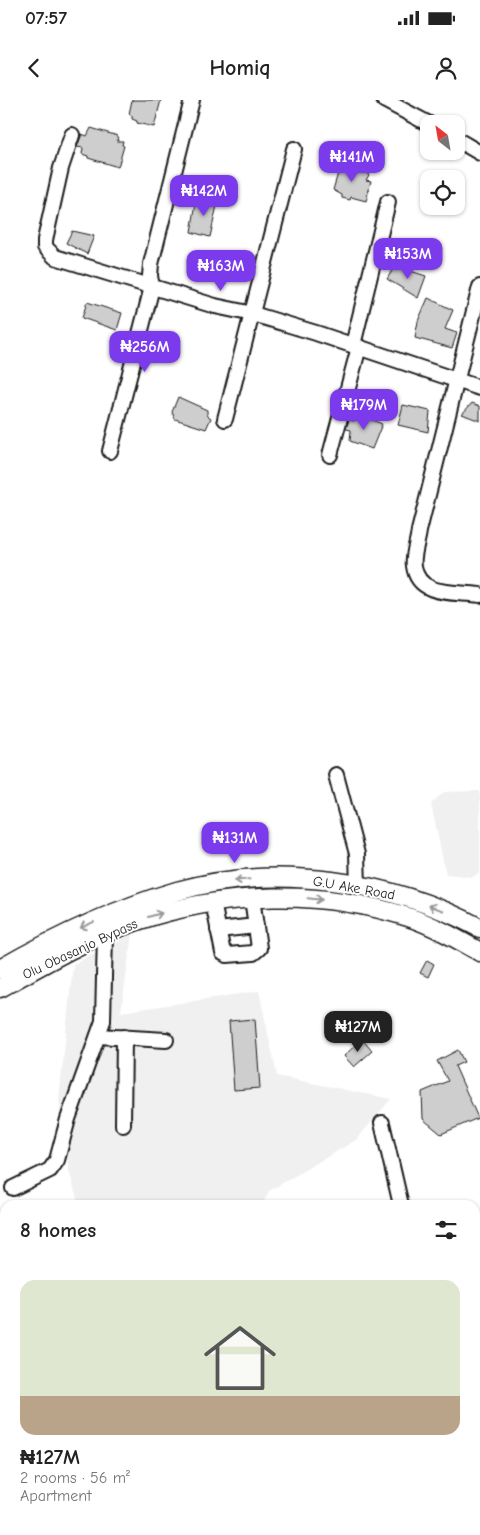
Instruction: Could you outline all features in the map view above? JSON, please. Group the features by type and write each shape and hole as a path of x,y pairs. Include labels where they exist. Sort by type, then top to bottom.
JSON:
{"main road":[{"name":"G.U Ake Road","path":"0,969 70,932 111,914 179,891 226,882 264,878 306,879 358,886 411,899 480,928"},
{"name":"Olu Obasanjo Bypass","path":"0,988 106,934 138,920 213,902 252,898 284,896 319,899 389,912 409,917 480,952"}],"street":[{"path":"110,451 152,287 150,276 151,264 192,100"},
{"path":"384,100 420,119"},
{"path":"72,135 61,168 45,240 45,247 50,253 63,260 215,306 253,314 356,346 480,388"},
{"path":"465,144 480,153"},
{"path":"226,418 294,149"},
{"path":"330,454 388,202"},
{"path":"480,287 419,531 414,566 418,577 425,587 440,591 480,595"},
{"path":"336,775 356,854 358,886"},
{"path":"213,902 224,953 227,955 253,953 259,948 252,898"},
{"path":"218,930 256,926"},
{"path":"14,1188 50,1170 57,1160 68,1119 105,1013 106,934"},
{"path":"98,1036 166,1040"},
{"path":"123,1125 124,1037"},
{"path":"382,1123 400,1200"}],"shaded area":[{"path":"480,791 480,873 472,877 446,874 431,804 444,792"},
{"path":"132,934 121,1012 259,991 277,1076 391,1099 356,1140 269,1191 264,1200 78,1200 69,1171 59,1100 73,964"}],"building":[{"path":"132,100 161,100 154,127 137,123 137,121 132,119 132,116 129,114"},
{"path":"91,128 118,136 117,141 123,141 122,145 124,146 118,167 88,158 88,156 82,154 83,148 77,147 82,134 87,136"},
{"path":"341,163 352,166 352,168 369,175 366,180 371,181 366,201 351,197 350,200 342,198 342,195 333,190"},
{"path":"197,197 218,201 210,237 191,232"},
{"path":"72,231 94,236 87,254 66,243"},
{"path":"395,266 426,276 418,298 387,279"},
{"path":"428,298 453,310 445,329 457,333 452,348 415,338 418,321"},
{"path":"87,302 122,313 117,330 82,318"},
{"path":"178,397 207,410 207,415 211,418 206,429 175,419 172,412"},
{"path":"472,403 480,406 480,421 462,414"},
{"path":"403,405 430,411 428,432 398,425"},
{"path":"360,415 382,424 372,449 350,441 351,430 346,429 349,420 354,421"},
{"path":"427,960 434,964 428,977 420,973"},
{"path":"255,1019 260,1088 234,1090 229,1021"},
{"path":"362,1039 372,1051 354,1067 344,1056"},
{"path":"458,1050 464,1062 455,1066 478,1118 441,1134 423,1119 422,1092 448,1081 437,1061"}]}
